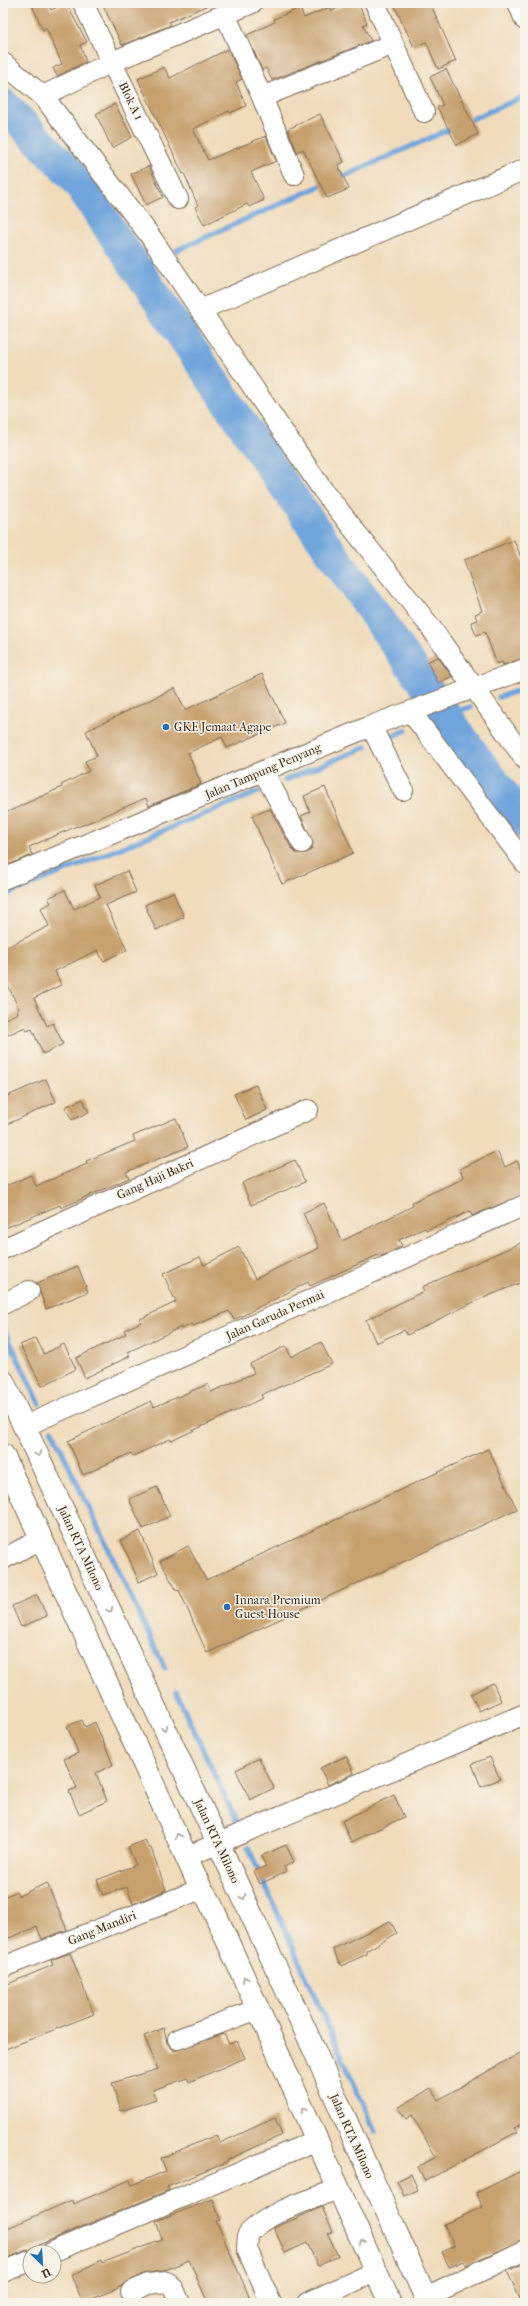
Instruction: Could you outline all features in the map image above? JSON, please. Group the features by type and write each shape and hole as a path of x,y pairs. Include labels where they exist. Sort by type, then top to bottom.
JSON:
{"highway":[{"name":"Jalan RTA Milono","path":"3,1381 218,1843 427,2300"},
{"path":"3,1455 188,1856 201,1889 209,1900 390,2303"}],"street":[{"name":"Blok A 1","path":"83,3 178,199"},
{"path":"375,3 424,112"},
{"path":"518,3 525,20"},
{"path":"43,96 112,62 238,7 262,97 294,175"},
{"path":"262,97 393,44"},
{"path":"3,63 43,96 148,233 322,489 474,686 525,759"},
{"path":"200,310 525,169"},
{"name":"Jalan Tampung Penyang","path":"3,879 372,726 474,686 525,669"},
{"path":"418,709 525,863"},
{"path":"372,726 404,790"},
{"path":"264,771 302,843"},
{"name":"Gang Haji Bakri","path":"3,1249 308,1110"},
{"name":"Jalan Garuda Permai","path":"25,1426 525,1205"},
{"path":"3,1304 29,1291"},
{"path":"3,1559 41,1539"},
{"path":"188,1856 525,1714"},
{"name":"Gang Mandiri","path":"3,1967 201,1889"},
{"path":"178,2039 258,2009"},
{"path":"62,2248 317,2140"},
{"path":"271,2303 247,2249 248,2234 256,2226 277,2213 338,2189"},
{"path":"427,2300 525,2250"},
{"path":"3,2272 22,2264"},
{"path":"307,2303 375,2272"},
{"path":"131,2292 148,2284 166,2282 173,2287 180,2303"}],"building":[{"path":"31,3 48,3 51,10 66,3 87,42 80,45 86,62 57,76 53,68 62,64 46,28 43,30"},
{"path":"102,3 213,3 169,22 171,25 122,45"},
{"path":"349,3 358,3 367,23 363,25 371,41 272,80 266,68 262,70 247,35 275,22 274,19 300,8 304,18 330,7 332,11"},
{"path":"393,3 430,3 456,61 438,69 426,42 414,47"},
{"path":"228,49 242,79 236,82 246,106 230,113 229,111 193,129 208,160 266,136 276,161 251,172 264,200 249,207 247,204 204,225 195,207 198,206 184,173 183,174 138,79 164,67 170,78"},
{"path":"446,69 478,134 457,145 437,107 443,105 430,77"},
{"path":"115,104 132,137 112,148 96,114"},
{"path":"320,114 344,162 338,165 349,189 327,198 303,149 297,152 288,129"},
{"path":"149,166 163,197 146,205 131,174"},
{"path":"514,540 525,567 525,658 503,665 502,662 497,664 485,632 476,635 471,622 477,620 475,614 482,611 464,560"},
{"path":"438,657 452,676 438,683 427,662"},
{"path":"262,674 285,723 227,748 222,737 188,753 201,784 149,806 146,798 78,827 77,826 29,847 32,855 3,867 3,814 62,787 61,785 89,771 85,761 97,756 86,731 175,688 185,710"},
{"path":"325,787 353,853 282,884 252,816 270,809 292,849 296,853 307,853 312,849 313,843 301,816 310,812 304,796"},
{"path":"127,871 136,892 106,905 127,950 103,961 98,950 55,971 61,985 34,998 47,1026 53,1023 63,1044 43,1054 32,1029 27,1031 25,1027 3,1037 3,1020 18,1013 17,1010 19,1009 3,975 3,949 49,926 41,908 51,903 48,898 65,890 74,909 100,897 95,885"},
{"path":"173,892 184,917 156,930 145,905"},
{"path":"46,1079 56,1102 3,1126 3,1098"},
{"path":"256,1085 267,1110 246,1120 234,1094"},
{"path":"83,1099 89,1112 72,1120 65,1107"},
{"path":"176,1118 188,1147 126,1172 129,1178 61,1208 60,1205 3,1229 3,1187 31,1175 36,1186 87,1164 86,1161 135,1141 133,1136"},
{"path":"497,1151 505,1167 517,1161 525,1179 525,1194 472,1216 470,1211 443,1224 426,1230 425,1228 399,1240 402,1246 387,1254 381,1256 380,1254 310,1286 308,1282 234,1320 229,1311 193,1326 192,1324 181,1329 181,1327 128,1352 130,1356 85,1378 76,1358 126,1334 124,1330 141,1322 140,1319 176,1302 163,1274 200,1257 204,1265 239,1247 255,1279 319,1248 303,1213 324,1203 342,1241 413,1206 412,1202 458,1181 463,1177 460,1169"},
{"path":"295,1160 305,1182 251,1205 242,1183"},
{"path":"525,1241 525,1281 476,1301 407,1335 404,1330 376,1343 366,1320 424,1291 422,1287"},
{"path":"78,1266 88,1292 46,1309 37,1283"},
{"path":"36,1338 44,1354 64,1344 76,1369 42,1386 20,1345"},
{"path":"321,1342 332,1364 261,1395 263,1398 171,1441 170,1439 133,1456 131,1453 83,1475 68,1441 151,1401 154,1407 208,1384 211,1392 254,1373 250,1364 286,1346 291,1357"},
{"path":"488,1449 517,1509 207,1653 179,1590 177,1591 160,1561 188,1546 206,1580"},
{"path":"157,1487 170,1516 143,1529 129,1499"},
{"path":"140,1531 158,1573 139,1582 121,1540"},
{"path":"37,1595 47,1616 21,1627 12,1606"},
{"path":"493,1683 501,1701 479,1711 471,1694"},
{"path":"82,1720 85,1727 95,1722 113,1765 96,1773 107,1801 79,1814 69,1791 77,1788 64,1759 78,1753 67,1726"},
{"path":"346,1756 354,1773 328,1785 320,1768"},
{"path":"490,1757 500,1779 481,1787 472,1764"},
{"path":"259,1758 274,1788 250,1800 236,1770"},
{"path":"394,1795 404,1817 351,1842 342,1821"},
{"path":"145,1840 149,1848 151,1848 166,1890 133,1904 127,1887 103,1895 97,1880 136,1865 128,1847"},
{"path":"286,1845 294,1862 284,1867 286,1872 260,1884 254,1871 266,1866 261,1856"},
{"path":"47,1883 67,1930 42,1939 37,1927 9,1938 3,1925 3,1897 16,1892 18,1896"},
{"path":"390,1921 397,1933 366,1951 367,1954 341,1966 333,1949"},
{"path":"70,1953 94,2014 3,2050 3,1986 53,1965 51,1960"},
{"path":"164,2028 167,2043 174,2051 224,2034 229,2044 237,2041 245,2058 189,2082 187,2078 153,2090 156,2099 121,2111 112,2083 158,2069 144,2036"},
{"path":"525,2050 525,2122 514,2128 517,2132 425,2181 418,2167 436,2157 412,2115 406,2119 398,2108 431,2088 438,2100"},
{"path":"275,2118 282,2135 227,2160 228,2162 167,2187 169,2190 41,2244 22,2244 22,2252 3,2260 3,2230 72,2200 73,2204 130,2180 132,2185 166,2171 161,2158 216,2135 220,2143"},
{"path":"525,2169 525,2239 466,2265 463,2261 449,2267 442,2252 454,2246 444,2224 483,2207 476,2193"},
{"path":"411,2174 418,2190 404,2196 397,2181"},
{"path":"213,2199 220,2220 216,2221 252,2303 208,2303 189,2260 163,2271 143,2274 114,2290 83,2302 71,2276 101,2260 102,2263 162,2240 156,2221"},
{"path":"322,2207 333,2232 328,2234 338,2256 318,2266 307,2243 285,2253 274,2228"},
{"path":"525,2263 525,2303 522,2303 507,2271"}],"waterway":[{"path":"465,122 525,96"},
{"path":"3,104 76,179 272,468 476,758 525,823"},
{"path":"337,179 455,127"},
{"path":"177,250 327,183"},
{"path":"137,267 150,262"},
{"path":"499,697 525,688"},
{"path":"435,719 470,707"},
{"path":"393,736 406,730"},
{"path":"285,780 366,747"},
{"path":"3,896 258,792"},
{"path":"3,1327 39,1403"},
{"path":"52,1430 165,1669"},
{"path":"176,1692 236,1820"},
{"path":"248,1847 375,2131"}],"place":[{"name":"GKE Jemaat Agape","path":"166,727"},
{"name":"Innara Premium Guest House","path":"227,1607"}]}
